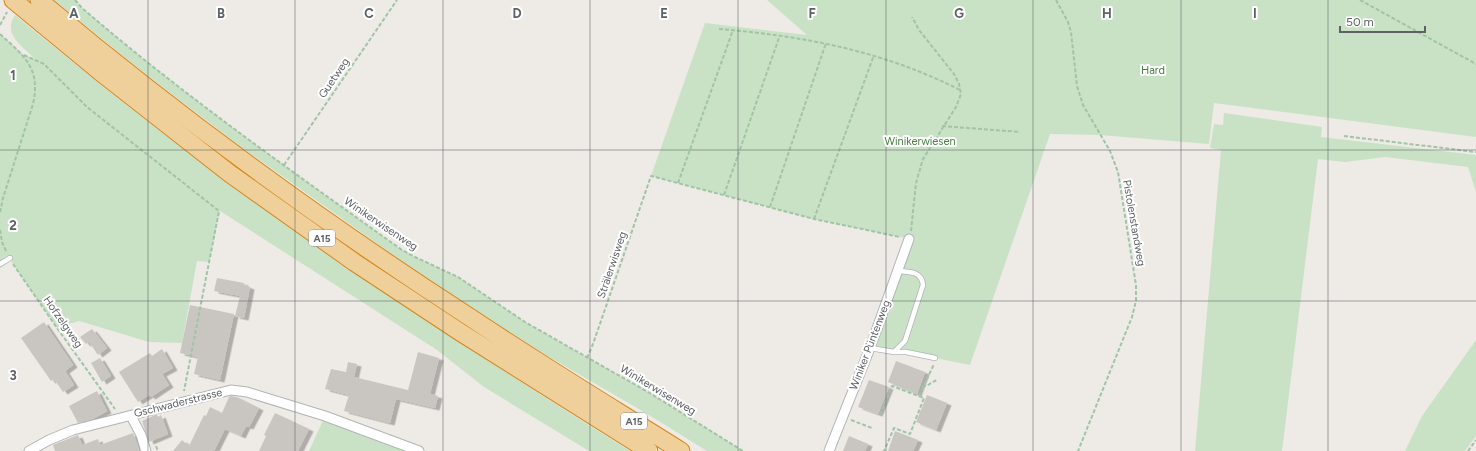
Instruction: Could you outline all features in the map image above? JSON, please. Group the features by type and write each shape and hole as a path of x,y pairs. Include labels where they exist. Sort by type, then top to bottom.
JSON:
{"highway":[{"name":"A15","path":"13,0 99,71 229,173 354,262 648,451"},
{"name":"A15","path":"39,0 177,111 350,237 470,318 681,451"}],"street":[{"name":"Winiker Püntenweg","path":"830,451 870,348 909,240"},
{"name":"Gschwaderstrasse","path":"29,451 62,434 231,390 247,392 325,416 419,451"},
{"path":"126,417 141,435 146,451"}],"lane":[{"path":"0,264 10,258"},
{"path":"894,352 902,346 905,341 923,285 918,274 898,271"},
{"path":"870,348 894,352 906,352 935,358"}],"path":[{"name":"Winikerwisenweg","path":"75,0 82,8 132,51 222,120 402,250 458,277 525,322 648,392 743,451"},
{"name":"Guetweg","path":"284,165 398,0"},
{"name":"Pistolenstandweg","path":"1056,0 1068,22 1071,32 1076,74 1082,100 1088,115 1110,151 1118,172 1136,285 1136,301 1132,317 1078,451"},
{"path":"1360,0 1476,64"},
{"path":"0,25 5,16"},
{"path":"733,30 678,183 814,219 909,240 914,195 920,169 928,150 959,101 960,90 954,74 919,30 912,17"},
{"path":"719,29 780,35 826,43 874,55 928,75 960,90"},
{"path":"0,34 24,55 44,64 87,107 220,210 182,402"},
{"path":"724,195 780,35"},
{"path":"770,207 826,43"},
{"path":"0,213 36,92 32,70 24,55"},
{"path":"814,219 874,55"},
{"path":"942,126 1020,132"},
{"path":"1344,136 1476,152"},
{"name":"Strälerwisweg","path":"587,358 651,176 678,183"},
{"name":"Hofzelgweg","path":"0,230 2,242 10,258 57,328 126,417"},
{"path":"919,396 934,364 935,358"},
{"path":"922,387 938,378"},
{"path":"880,415 892,386 924,398 910,434 894,428 884,451"},
{"path":"843,416 872,428"},
{"path":"1468,451 1476,440"}],"green space":[{"path":"54,0 75,0 82,8 199,103 402,250 458,277 525,322 648,392 743,451 707,451 649,415 515,337 403,262 240,146 148,76"},
{"path":"767,0 1476,0 1476,137 1214,103 1209,144 1100,135 1050,134 970,365 906,352 870,348 909,239 814,219 651,176 705,23 807,35"},
{"path":"15,15 165,135 241,192 405,306 630,451 589,451 484,387 437,350 220,211 209,262 197,261 182,343 149,342 79,321 57,328 11,261 0,268 0,34 24,55 35,59 20,45 12,34 11,28"},
{"path":"1224,113 1322,127 1321,137 1476,155 1476,192 1468,167 1385,157 1345,162 1318,159 1282,451 1195,451 1221,150 1210,148 1214,124 1223,125"},
{"path":"1476,340 1476,436 1465,451 1405,451 1422,416"},
{"path":"325,416 419,451 309,451"}],"building":[{"path":"217,278 244,283 244,285 250,287 244,318 235,316 240,296 214,291"},
{"path":"190,305 234,314 220,380 194,374 198,357 180,353"},
{"path":"44,322 73,365 65,371 74,385 63,392 54,379 51,381 21,338"},
{"path":"92,329 107,348 98,355 89,342 86,344 80,337"},
{"path":"162,349 173,368 162,374 169,385 151,397 149,395 138,402 119,372 150,353 152,356"},
{"path":"418,352 439,358 430,394 438,396 435,408 396,399 390,423 344,411 349,395 325,389 331,369 346,372 348,362 357,364 354,377 408,390"},
{"path":"100,358 111,376 102,382 91,363"},
{"path":"896,361 925,372 917,394 888,382"},
{"path":"869,380 889,387 878,414 858,407"},
{"path":"97,391 107,411 93,419 78,423 69,406"},
{"path":"927,395 947,403 936,430 916,422"},
{"path":"229,397 237,397 259,408 249,427 246,426 241,436 225,429 214,451 173,451 182,440 189,446 204,415 206,416 210,407 222,413"},
{"path":"275,413 309,429 298,451 259,451 266,436 264,435"},
{"path":"155,415 158,417 161,415 168,434 149,442 142,421"},
{"path":"895,431 918,440 913,451 888,451"},
{"path":"133,433 140,451 55,451 53,445 78,435 82,445 98,439 100,445"},
{"path":"849,436 868,444 865,451 843,451"}],"park label":[{"name":"Hard","path":"1153,70"},
{"name":"Winikerwiesen","path":"920,141"}]}
